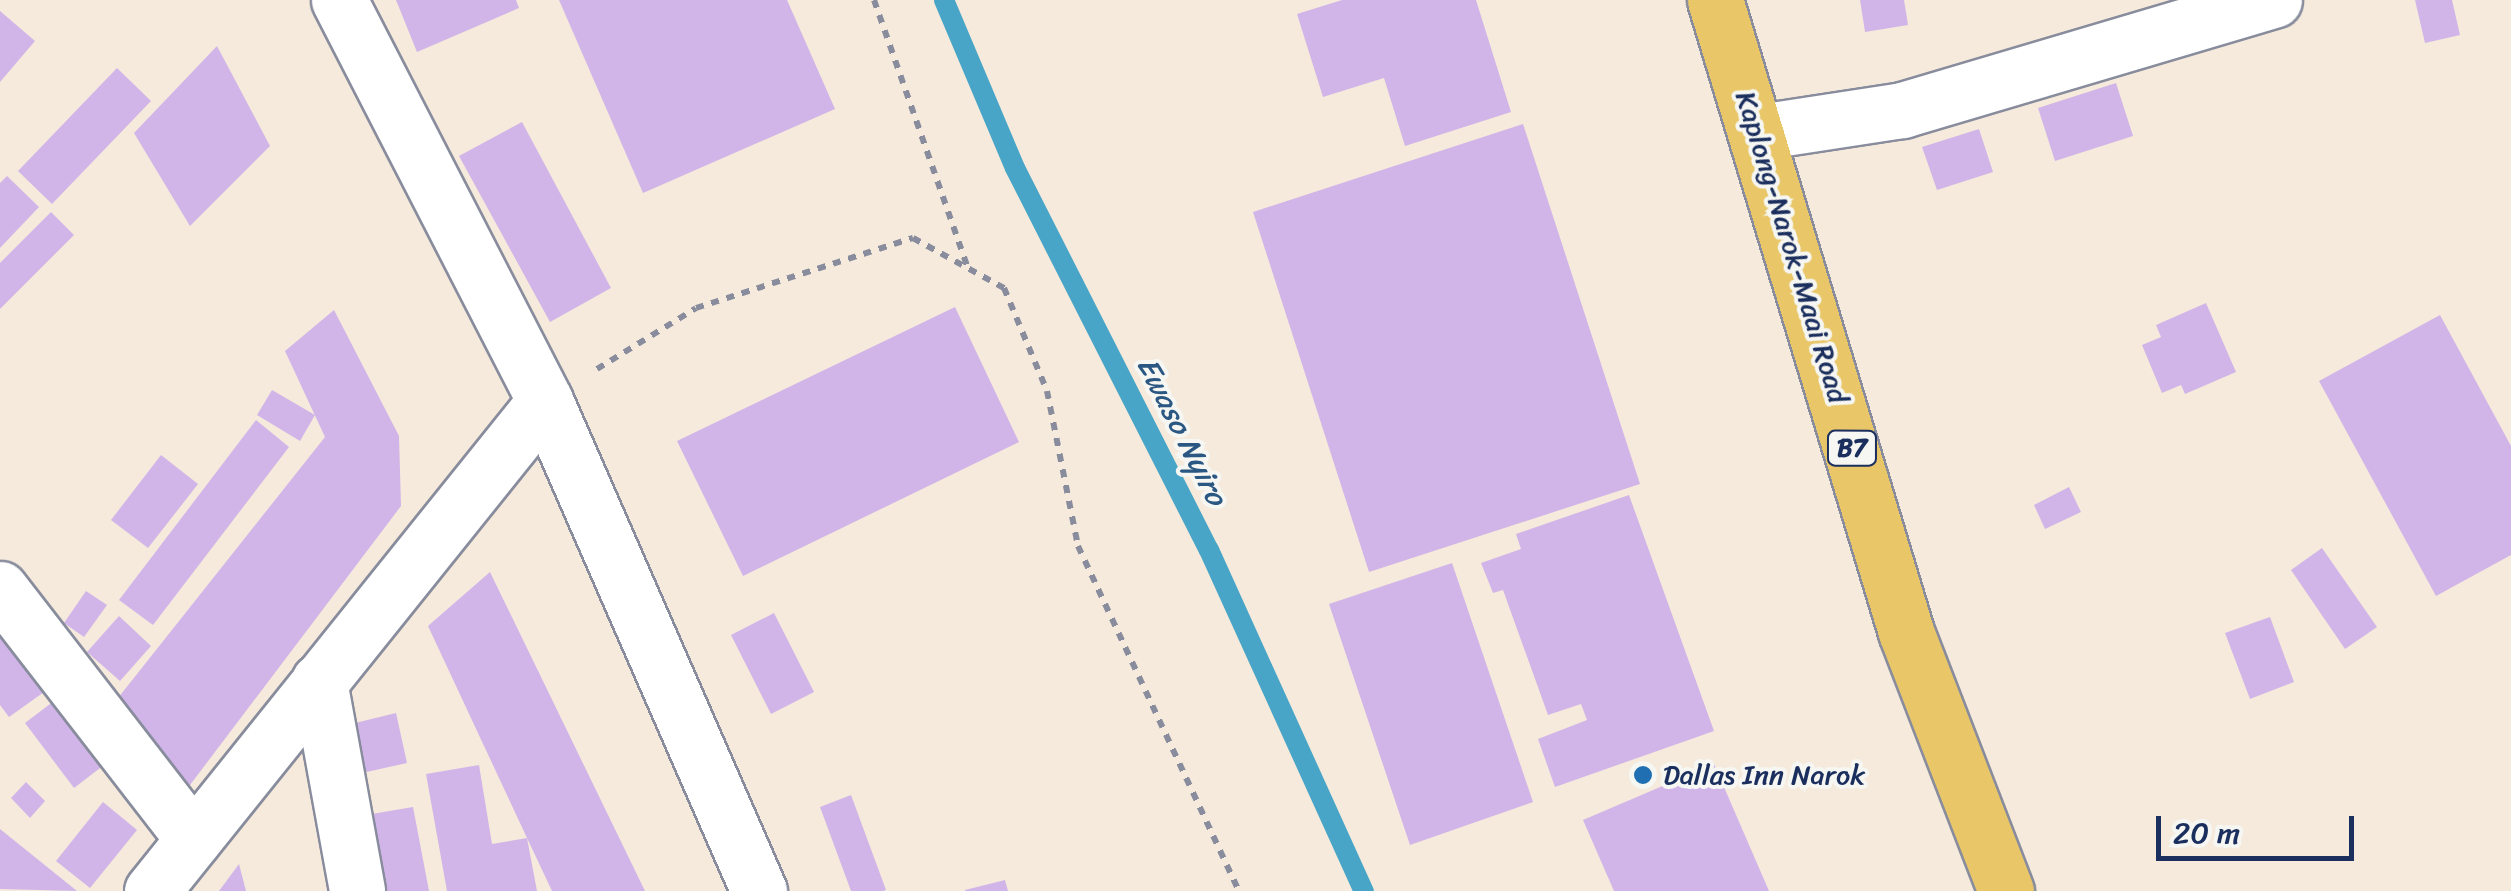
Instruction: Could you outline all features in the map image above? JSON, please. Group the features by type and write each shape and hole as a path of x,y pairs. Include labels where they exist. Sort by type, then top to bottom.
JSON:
{"highway":[{"name":"Kaplong-Narok-Maai Road","path":"1715,0 1759,132 1906,632 2006,891"}],"street":[{"path":"340,0 544,401 759,891"},
{"path":"1759,132 1902,110 2274,0"},
{"path":"152,891 544,401"},
{"path":"0,589 193,839"},
{"path":"319,681 357,891"}],"path":[{"path":"874,0 969,270"},
{"path":"544,401 696,308 807,267 913,238 1004,288 1047,390 1078,546 1239,891"}],"building":[{"path":"396,0 516,0 519,8 417,52"},
{"path":"559,0 787,0 835,109 643,193"},
{"path":"1342,0 1476,0 1511,112 1405,146 1384,78 1323,97 1297,14"},
{"path":"1860,0 1904,0 1908,25 1865,32"},
{"path":"2415,0 2452,0 2460,35 2425,43"},
{"path":"0,11 35,41 0,82"},
{"path":"217,46 270,146 190,226 134,133"},
{"path":"117,68 151,101 52,204 18,171"},
{"path":"2116,83 2133,136 2055,161 2038,108"},
{"path":"522,122 611,288 550,322 459,156"},
{"path":"1523,124 1640,484 1369,572 1253,212"},
{"path":"1979,129 1993,172 1937,190 1922,147"},
{"path":"7,176 39,207 0,248 0,183"},
{"path":"51,212 74,235 0,309 0,263"},
{"path":"2206,303 2236,372 2185,394 2181,385 2162,393 2142,345 2161,337 2156,325"},
{"path":"955,307 1019,442 743,576 677,441"},
{"path":"334,310 399,436 401,506 187,789 114,703 325,437 285,351"},
{"path":"2440,315 2511,446 2511,555 2436,596 2319,381"},
{"path":"272,390 315,415 300,441 257,415"},
{"path":"256,420 289,447 153,625 119,600"},
{"path":"161,455 198,484 148,548 111,520"},
{"path":"2069,487 2081,512 2045,529 2034,505"},
{"path":"1629,495 1714,731 1555,787 1538,739 1587,720 1581,704 1548,715 1503,590 1493,593 1481,563 1521,549 1516,534"},
{"path":"2322,548 2377,627 2345,649 2291,570"},
{"path":"1452,563 1533,802 1410,845 1329,604"},
{"path":"490,572 645,891 552,891 428,626"},
{"path":"86,591 107,605 84,637 64,623"},
{"path":"774,613 814,692 771,714 731,635"},
{"path":"119,616 151,646 120,681 87,652"},
{"path":"2270,617 2294,682 2250,699 2225,633"},
{"path":"0,631 44,692 9,717 0,705"},
{"path":"54,701 104,765 74,788 25,723"},
{"path":"396,713 407,763 362,773 351,724"},
{"path":"1714,764 1769,891 1614,891 1583,820"},
{"path":"479,765 492,844 527,838 537,891 447,891 426,774"},
{"path":"26,782 45,801 30,818 11,798"},
{"path":"851,795 886,890 851,891 820,807"},
{"path":"103,802 137,830 90,888 56,861"},
{"path":"413,807 429,891 379,891 366,815"},
{"path":"0,829 77,891 0,889"},
{"path":"239,864 246,891 219,891"},
{"path":"1005,880 1008,891 965,891 965,890"}],"waterway":[{"name":"Ewaso Nyiro","path":"944,0 1015,168 1209,550 1364,891"}],"place":[{"name":"Dallas Inn Narok","path":"1643,775"}]}
